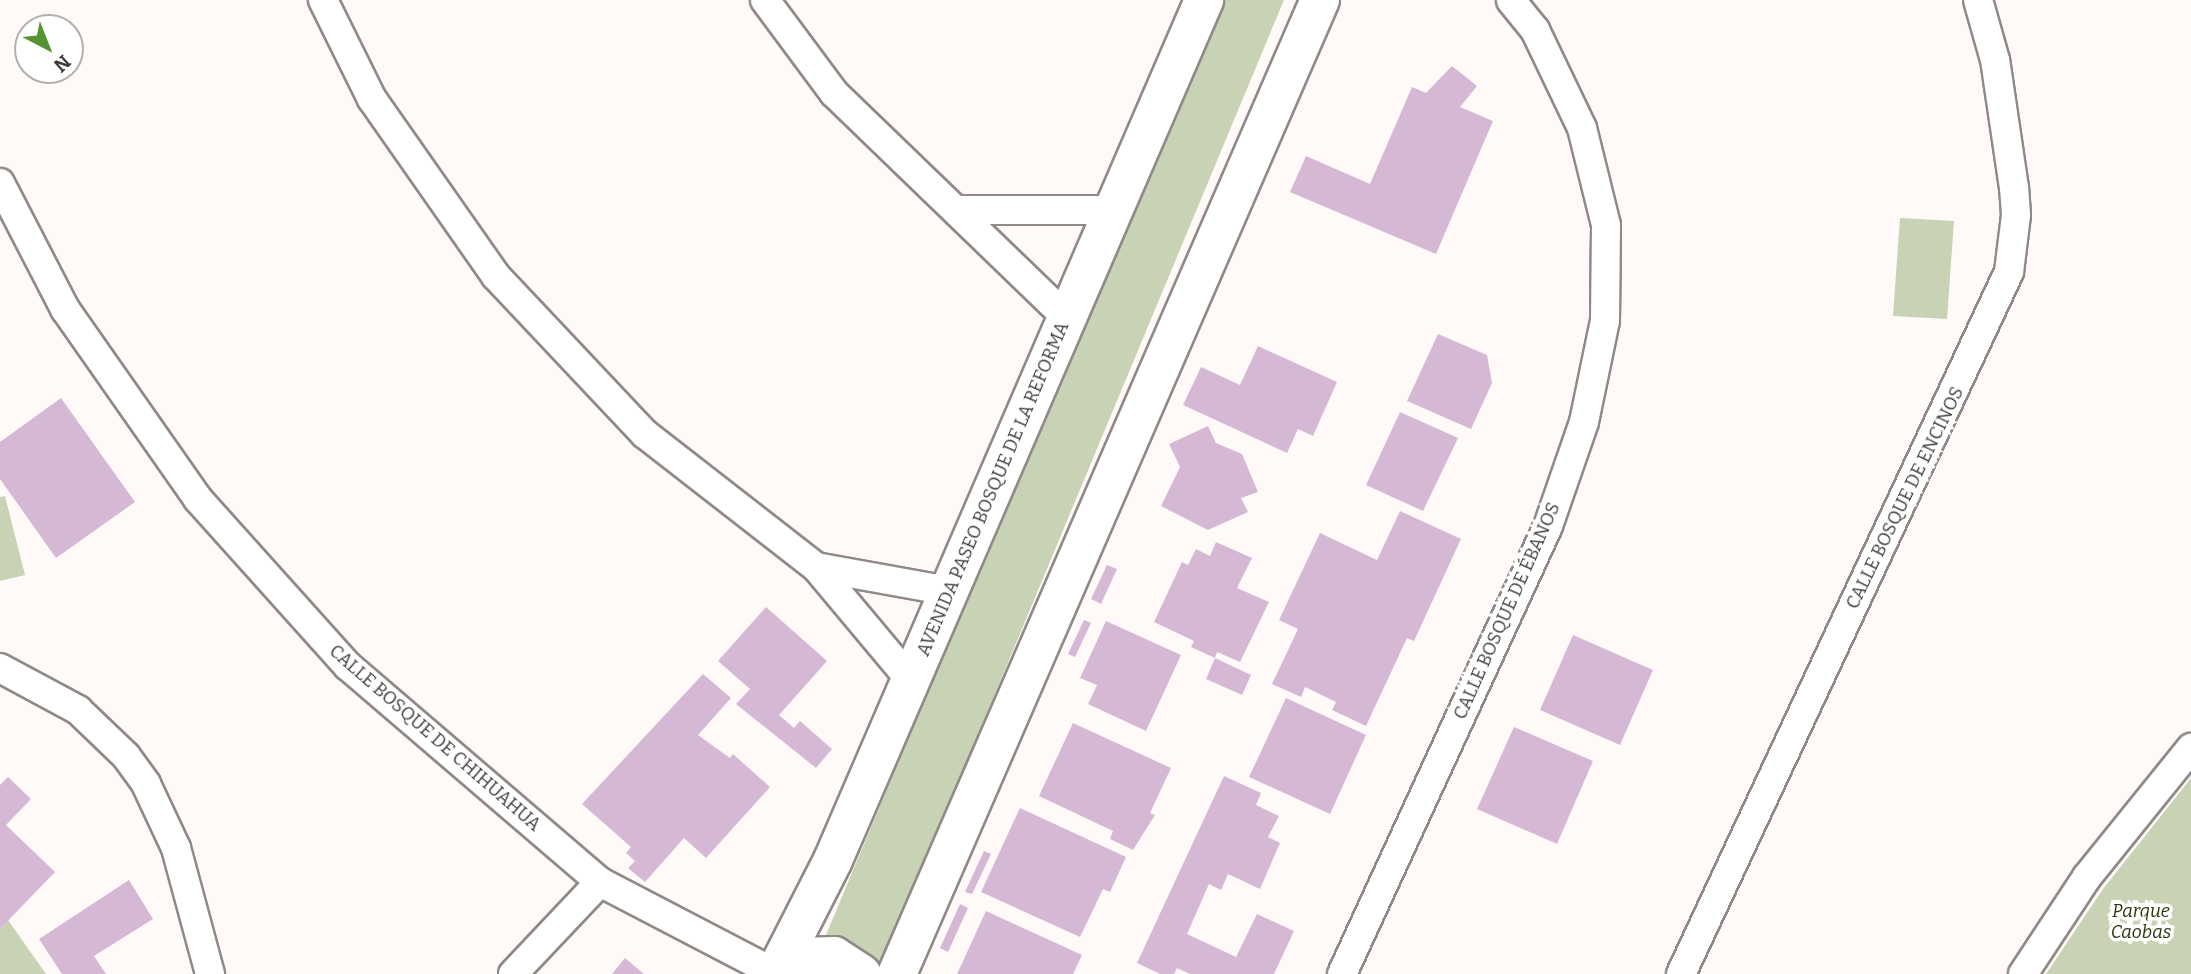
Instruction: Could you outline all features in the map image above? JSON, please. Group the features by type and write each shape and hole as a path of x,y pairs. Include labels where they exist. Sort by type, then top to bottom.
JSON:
{"main road":[{"name":"AVENIDA PASEO BOSQUE DE LA REFORMA","path":"775,973 833,860 912,682 1204,0"},
{"path":"897,974 1320,0"},
{"path":"775,973 803,957 834,956 862,974"}],"street":[{"path":"323,0 372,99 496,276 645,434 816,567 912,682"},
{"path":"765,0 834,93 1066,317"},
{"name":"CALLE BOSQUE DE ÉBANOS","path":"1342,974 1548,526 1584,422 1605,321 1606,225 1582,128 1535,30 1511,0"},
{"name":"CALLE BOSQUE DE ENCINOS","path":"1681,974 2009,272 2016,215 2014,188 1995,60 1978,0"},
{"name":"CALLE BOSQUE DE CHIHUAHUA","path":"0,183 65,309 198,499 348,666 600,882 775,973"},
{"path":"957,210 1114,211"},
{"path":"816,567 949,591"},
{"path":"0,668 78,710 118,747 146,784 176,848 210,974"},
{"path":"2023,974 2087,877 2191,748"},
{"path":"513,974 600,882"}],"green space":[{"path":"1218,0 1284,0 879,972 823,942"},
{"path":"1900,218 1954,221 1947,319 1893,316"},
{"path":"5,496 25,575 0,581 0,497"},
{"name":"Parque Caobas","path":"2191,778 2191,974 2046,974 2103,889"},
{"path":"8,920 46,974 0,974 0,929"}],"building":[{"path":"1452,66 1477,86 1460,107 1493,121 1436,254 1290,192 1306,156 1370,184 1412,87 1426,93"},
{"path":"1438,334 1487,355 1492,383 1471,429 1407,401"},
{"path":"1258,346 1337,382 1313,436 1298,429 1287,453 1183,405 1201,367 1240,385"},
{"path":"61,398 135,502 56,558 0,479 0,442"},
{"path":"1400,412 1458,438 1423,511 1366,485"},
{"path":"1208,426 1216,443 1242,454 1258,492 1241,498 1248,512 1208,530 1161,506 1180,467 1169,444"},
{"path":"1400,511 1461,539 1414,641 1407,638 1366,726 1332,710 1336,702 1305,687 1301,697 1272,684 1298,629 1279,620 1320,533 1377,560"},
{"path":"1216,542 1252,558 1237,588 1269,602 1240,662 1217,652 1215,658 1191,647 1194,641 1154,622 1182,562 1188,565 1196,549 1210,556"},
{"path":"1107,565 1117,569 1101,604 1091,599"},
{"path":"766,607 827,661 779,715 794,728 800,721 832,749 816,768 736,704 750,689 718,661"},
{"path":"1084,620 1091,623 1075,657 1068,654"},
{"path":"1106,621 1181,655 1146,731 1088,704 1097,685 1080,678"},
{"path":"1573,635 1653,670 1620,745 1540,710"},
{"path":"1215,658 1251,675 1242,695 1206,679"},
{"path":"703,674 731,698 698,735 730,758 733,754 770,787 706,858 684,838 645,882 628,868 635,861 626,853 631,847 582,804"},
{"path":"1286,698 1366,735 1330,814 1249,777"},
{"path":"1073,723 1171,768 1150,813 1155,815 1133,850 1110,839 1113,831 1039,796"},
{"path":"1514,727 1593,761 1557,844 1477,809"},
{"path":"1224,776 1261,793 1256,805 1279,816 1268,837 1280,843 1260,889 1228,874 1221,890 1209,884 1187,934 1236,957 1257,914 1294,931 1274,974 1190,974 1177,968 1174,974 1160,974 1137,963"},
{"path":"8,777 31,799 6,825 55,872 0,929 0,785"},
{"path":"1020,808 1126,857 1110,892 1103,889 1080,937 981,892"},
{"path":"984,851 991,854 972,894 965,892"},
{"path":"129,880 153,919 94,956 106,974 62,974 39,939"},
{"path":"960,904 968,908 948,952 940,948"},
{"path":"986,911 1082,955 1073,974 957,974"},
{"path":"625,958 644,974 612,974"}]}
